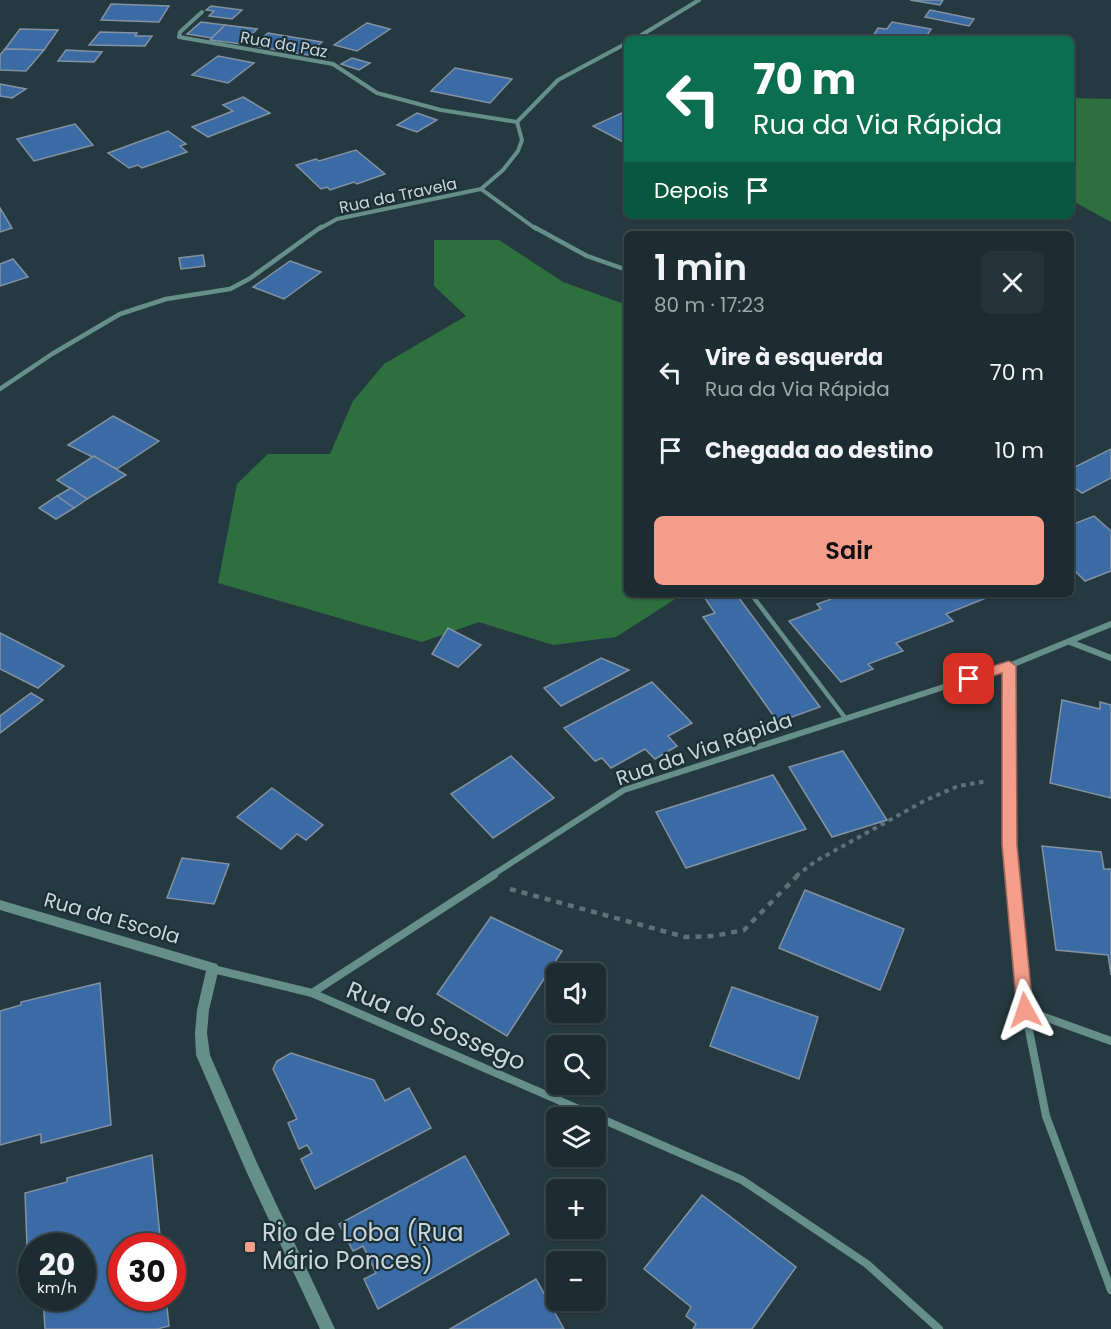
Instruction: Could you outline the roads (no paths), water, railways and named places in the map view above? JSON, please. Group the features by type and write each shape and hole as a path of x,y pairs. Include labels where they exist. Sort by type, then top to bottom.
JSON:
{"street":[{"path":"639,36 699,0"},
{"name":"Rua da Paz","path":"202,12 180,32 179,36 333,64 377,93 441,110 517,122"},
{"path":"517,122 558,80 624,45"},
{"name":"Rua da Travela","path":"0,389 52,354 120,314 166,299 230,289 249,279 293,245 337,219 481,189 494,181 521,146 521,133 517,122"},
{"path":"481,189 531,227 562,246 600,263 624,269"},
{"name":"Rua da Via Rápida","path":"312,993 624,790 1009,666 1111,624"},
{"path":"1070,642 1111,658"},
{"path":"1009,666 1010,845 1025,1010 1046,1116 1111,1290"},
{"name":"Rua da Escola","path":"0,905 213,968"},
{"path":"213,968 203,1010 201,1033 203,1055 252,1168 328,1329"},
{"name":"Rua do Sossego","path":"213,968 312,993 742,1180 867,1264 939,1329"},
{"path":"1025,1010 1111,1041"}],"lane":[{"path":"753,597 846,718"}],"place":[{"name":"Rio de Loba (Rua Mário Ponces)","path":"250,1247"}]}
